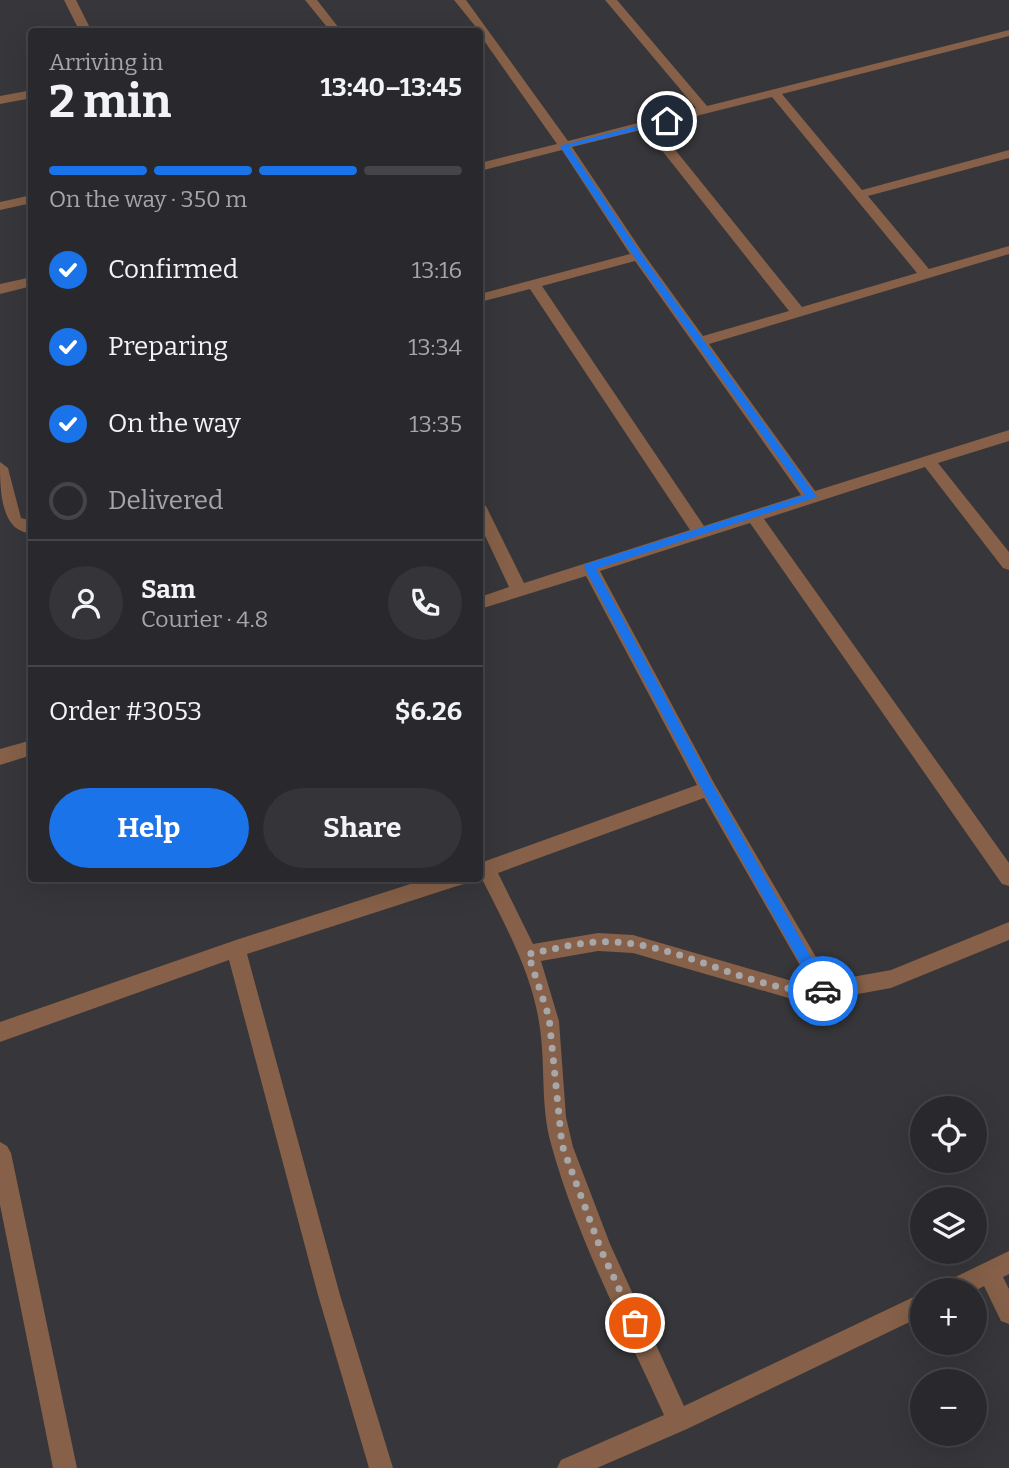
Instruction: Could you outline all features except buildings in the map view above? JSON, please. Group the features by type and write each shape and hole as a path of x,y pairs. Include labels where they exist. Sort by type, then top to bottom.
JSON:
{"street":[{"path":"70,0 84,28"},
{"path":"311,0 333,28"},
{"path":"460,0 480,28"},
{"path":"611,0 705,111"},
{"path":"483,32 565,146 638,256 811,497"},
{"path":"483,166 1009,33"},
{"path":"776,94 925,274"},
{"path":"0,100 28,95"},
{"path":"648,125 798,312"},
{"path":"861,194 1009,154"},
{"path":"0,206 28,200"},
{"path":"700,342 1009,250"},
{"path":"483,297 638,256"},
{"path":"0,289 28,282"},
{"path":"533,283 700,533"},
{"path":"483,602 1009,435"},
{"path":"928,461 1009,564"},
{"path":"0,468 14,521 28,527"},
{"path":"483,516 519,590"},
{"path":"754,517 1009,878"},
{"path":"590,567 708,789 825,991"},
{"path":"0,757 28,748"},
{"path":"679,1421 601,1250 562,1145 549,1017 528,954 483,870 708,789"},
{"path":"0,1031 236,949 445,882"},
{"path":"528,954 598,942 624,943 792,990 825,991 891,979 1009,931"},
{"path":"236,949 329,1295 382,1468"},
{"path":"0,1153 65,1468"},
{"path":"977,1278 999,1267 1009,1313"},
{"path":"569,1468 679,1421 910,1310"}],"way so far":[{"path":"635,1323 601,1250 562,1145 549,1017 528,954 598,942 633,944 792,990 823,991"}],"route":[{"path":"667,121 565,146 638,256 811,497 590,567 708,789 823,991"}]}
